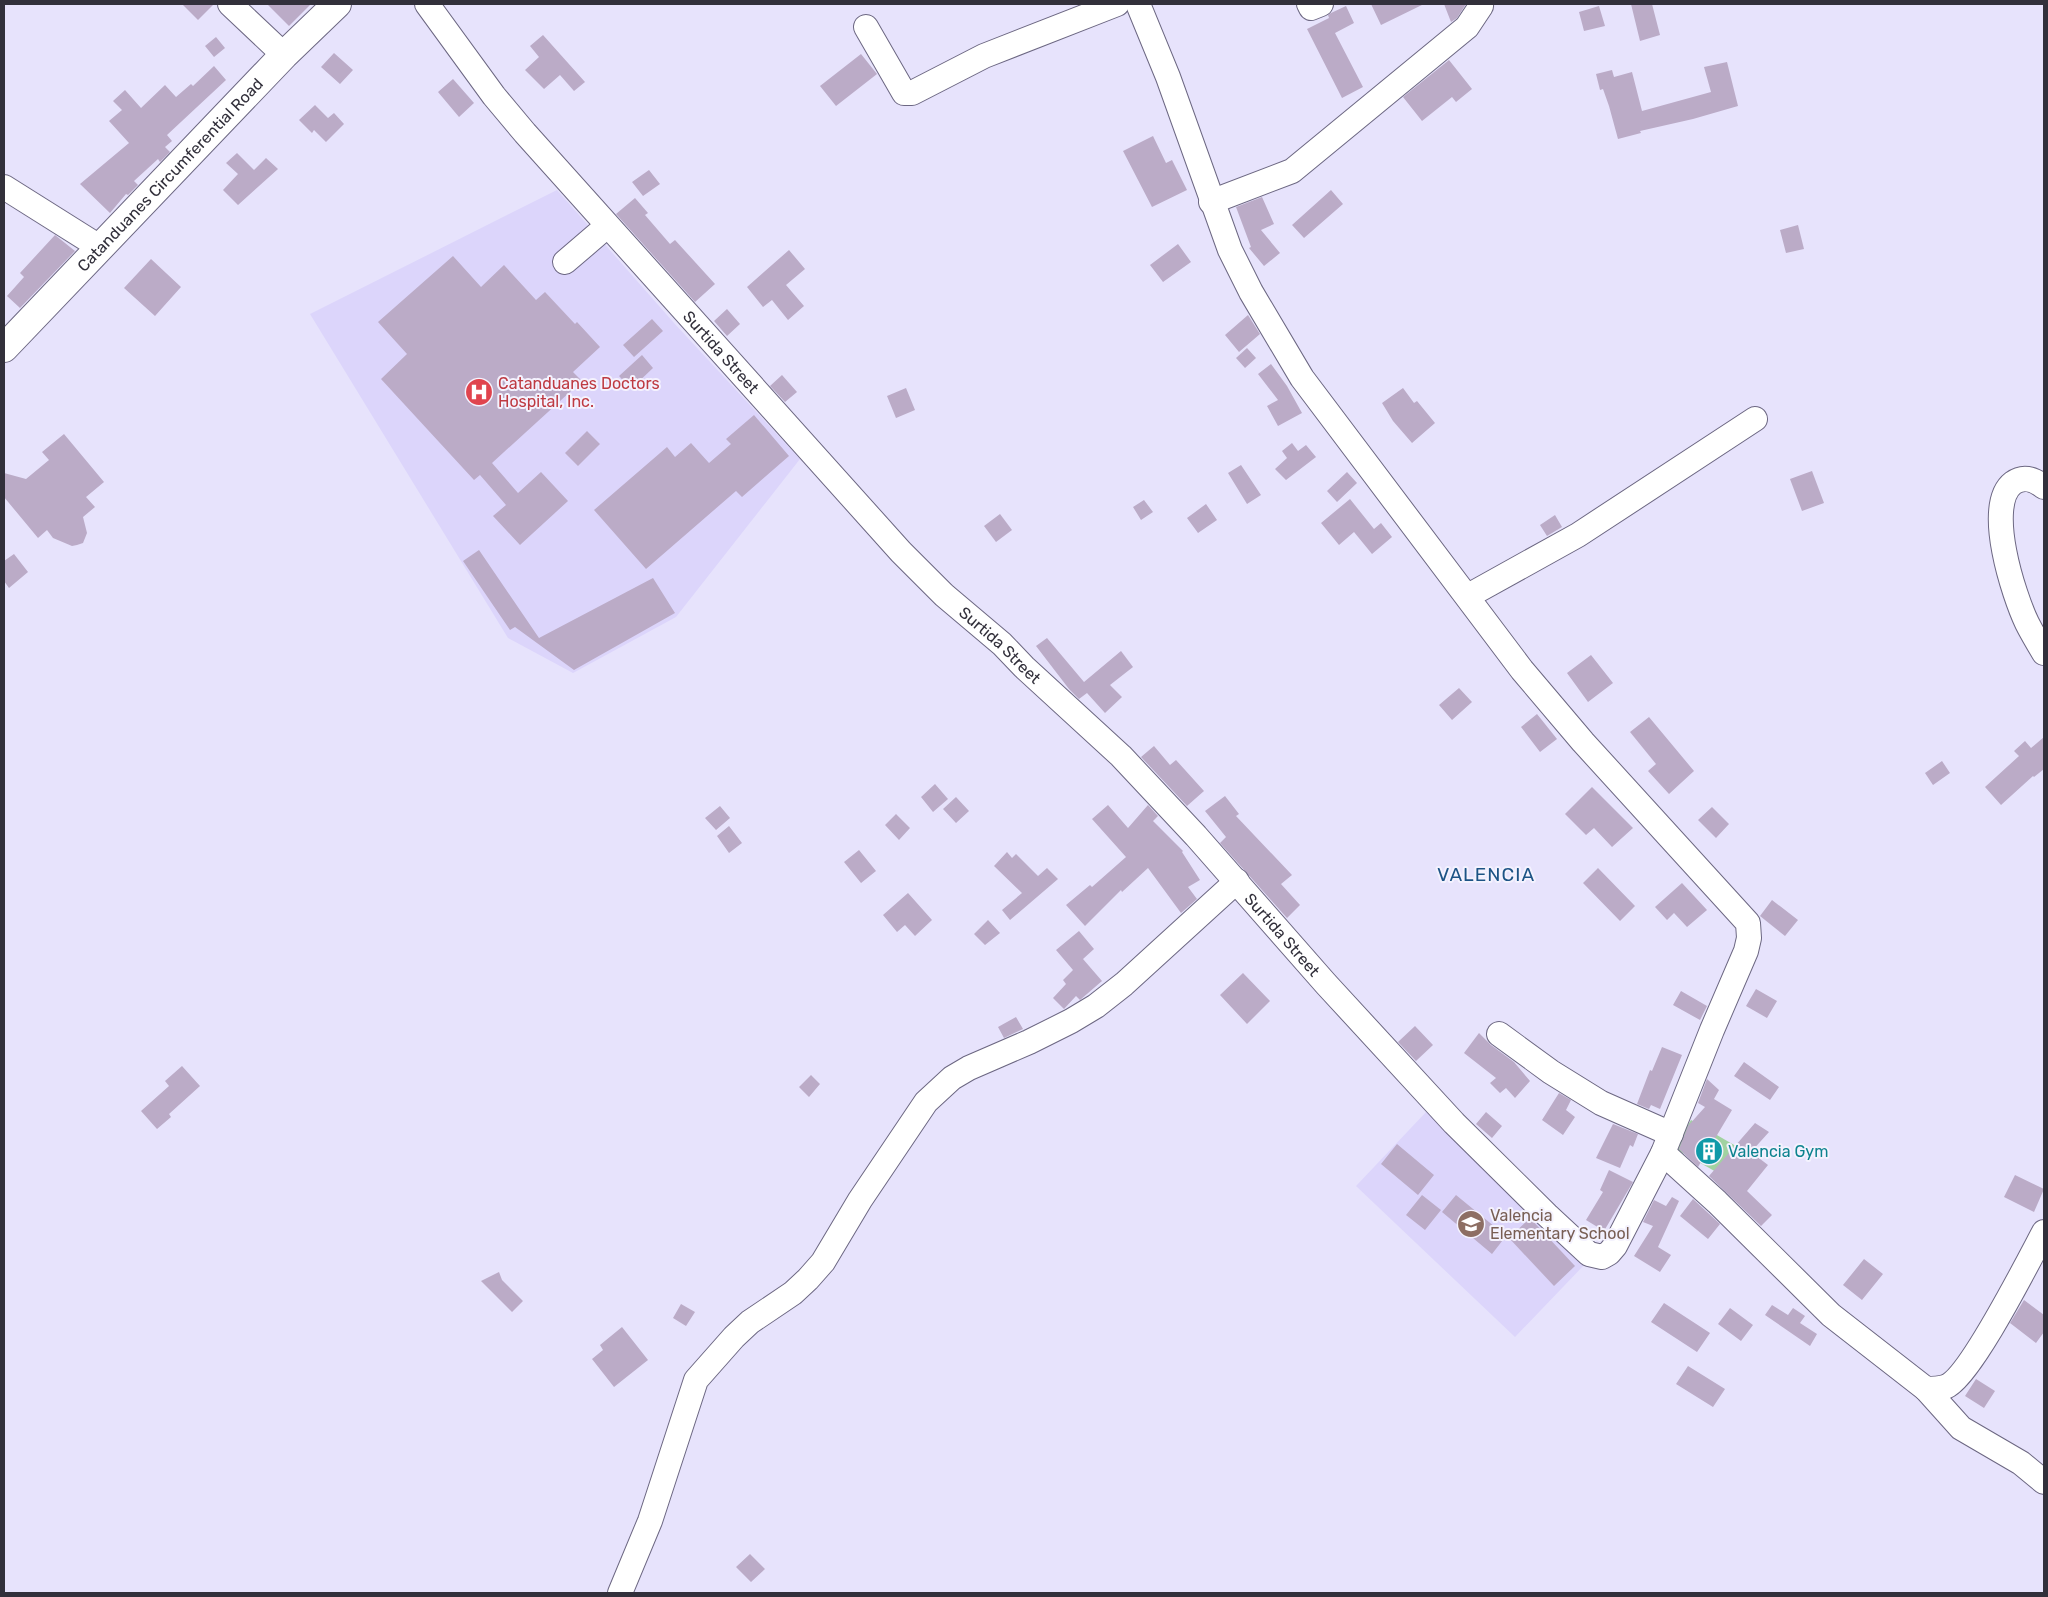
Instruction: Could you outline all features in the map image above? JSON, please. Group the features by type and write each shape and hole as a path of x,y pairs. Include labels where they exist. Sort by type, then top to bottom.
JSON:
{"main road":[{"name":"Catanduanes Circumferential Road","path":"4,348 14,327 101,248 284,55 338,4"}],"street":[{"path":"230,4 284,55"},
{"name":"Surtida Street","path":"427,4 494,96 607,226 901,552 944,595 1002,644 1024,667 1098,733 1237,881 1326,984 1461,1130 1589,1254 1602,1257 1615,1246 1667,1144"},
{"path":"866,27 904,93 912,93 984,56 1117,4"},
{"path":"1138,4 1168,77 1212,202 1237,264 1302,378 1431,551 1553,707 1748,923 1749,938 1746,951 1712,1030 1667,1144"},
{"path":"1309,4 1310,8 1321,4"},
{"path":"1212,202 1292,171 1467,27 1481,6 1480,4"},
{"path":"4,187 101,248"},
{"path":"565,262 607,226"},
{"path":"1468,596 1578,536 1756,419"},
{"path":"2044,487 2032,479 2020,480 2014,483 2009,487 2004,498 2000,520 2006,558 2015,593 2027,623 2044,653"},
{"path":"620,1593 650,1521 696,1380 734,1337 762,1313 793,1293 823,1262 860,1200 926,1102 952,1078 969,1068 1029,1042 1096,1006 1131,978 1237,881"},
{"path":"1499,1034 1551,1072 1667,1144 1717,1202 1831,1315 1926,1389 1961,1428 2021,1463 2044,1482"},
{"path":"1926,1389 1946,1387 1960,1375 1975,1355 2044,1232"}],"shaded area":[{"path":"557,190 674,323 800,459 676,617 573,673 508,638 310,314"},
{"name":"Valencia Elementary School","path":"1427,1111 1587,1262 1515,1337 1356,1186"}],"green space":[{"name":"Valencia Gym","path":"1691,1120 1741,1149 1725,1177 1674,1148"}],"building":[{"path":"182,4 214,4 198,20"},
{"path":"267,4 311,4 289,26"},
{"path":"1371,4 1424,4 1381,25"},
{"path":"1444,4 1466,4 1457,18 1451,22"},
{"path":"1631,4 1652,4 1660,35 1640,41"},
{"path":"1346,6 1354,23 1335,33 1363,87 1342,98 1307,29 1329,18 1328,15"},
{"path":"1599,6 1605,26 1584,31 1579,12"},
{"path":"543,35 585,82 574,91 560,75 544,89 525,70 539,57 530,46"},
{"path":"216,37 225,48 214,57 205,46"},
{"path":"334,53 353,70 340,84 321,67"},
{"path":"861,54 877,74 836,106 820,86"},
{"path":"1449,60 1472,89 1456,102 1452,97 1422,121 1403,97"},
{"path":"1727,62 1738,106 1640,131 1641,133 1618,139 1609,106 1603,89 1600,90 1596,74 1612,70 1614,77 1632,72 1642,111 1711,92 1704,67"},
{"path":"214,66 226,80 167,135 172,141 165,147 170,152 160,162 158,159 134,181 138,185 128,195 126,194 110,213 80,184 129,143 109,121 122,110 113,101 125,90 141,108 165,85 176,97 191,84 193,86"},
{"path":"453,79 474,103 459,117 438,92"},
{"path":"315,105 328,118 334,113 344,124 326,142 314,130 312,133 299,120"},
{"path":"1153,136 1166,163 1172,160 1187,190 1152,207 1123,151"},
{"path":"237,153 254,170 266,158 278,169 238,205 223,190 238,174 226,163"},
{"path":"649,170 660,184 643,196 632,182"},
{"path":"1331,190 1343,204 1304,238 1292,225"},
{"path":"1262,197 1274,224 1261,230 1280,253 1264,266 1249,248 1251,247 1236,207"},
{"path":"635,198 648,213 645,215 670,244 675,240 715,284 695,302 616,214"},
{"path":"1798,225 1804,249 1786,253 1780,230"},
{"path":"55,235 75,251 20,308 7,296 24,277 20,273"},
{"path":"1178,244 1191,262 1163,282 1150,265"},
{"path":"789,250 805,269 786,285 804,306 788,320 772,300 763,307 747,287"},
{"path":"453,256 481,287 504,265 536,300 545,292 600,347 573,372 582,381 492,463 518,493 541,472 568,501 520,545 493,516 506,505 480,475 474,480 381,379 407,354 378,322"},
{"path":"151,259 181,287 155,316 124,288"},
{"path":"727,309 740,324 727,336 714,321"},
{"path":"1248,315 1260,334 1239,352 1225,335"},
{"path":"652,319 663,331 634,357 623,345"},
{"path":"1247,348 1256,358 1245,368 1236,358"},
{"path":"642,355 653,368 631,389 619,376"},
{"path":"1271,364 1287,386 1302,413 1278,426 1267,406 1278,400 1258,374"},
{"path":"782,375 797,392 785,402 770,386"},
{"path":"906,388 915,410 896,418 887,396"},
{"path":"1403,388 1414,403 1417,401 1435,423 1412,443 1393,421 1382,403"},
{"path":"754,415 789,456 742,497 736,491 646,569 594,510 667,447 675,457 691,443 709,463 731,444 726,439"},
{"path":"587,431 600,444 578,466 565,453"},
{"path":"64,434 104,482 86,497 95,507 83,517 87,533 83,543 72,546 53,538 47,530 38,538 4,497 4,473 26,479 49,460 42,452"},
{"path":"1292,443 1298,451 1306,445 1316,457 1286,480 1275,469 1287,458 1282,451"},
{"path":"1241,465 1261,495 1247,504 1228,473"},
{"path":"1812,471 1824,503 1802,511 1790,479"},
{"path":"1347,472 1357,483 1337,502 1327,491"},
{"path":"1350,499 1374,529 1381,523 1392,537 1372,554 1354,532 1339,545 1321,523"},
{"path":"1144,500 1153,512 1141,520 1133,507"},
{"path":"1206,504 1217,520 1198,533 1187,518"},
{"path":"1000,514 1012,530 996,542 984,526"},
{"path":"1555,515 1562,527 1547,536 1540,525"},
{"path":"479,550 539,638 653,578 675,613 574,670 515,627 510,630 463,561"},
{"path":"14,554 28,572 9,588 4,581 4,561"},
{"path":"1047,638 1084,682 1121,651 1133,667 1110,685 1122,697 1105,713 1087,693 1079,699 1036,646"},
{"path":"1591,655 1613,683 1588,702 1567,673"},
{"path":"1459,688 1472,702 1452,720 1439,705"},
{"path":"1537,714 1557,739 1540,752 1521,727"},
{"path":"1649,717 1694,771 1669,794 1648,771 1656,764 1630,732"},
{"path":"2044,737 2044,769 2033,776 2001,805 1985,787 2019,756 2014,751 2025,741 2031,748"},
{"path":"1154,746 1170,765 1176,760 1204,791 1187,806 1141,757"},
{"path":"1942,761 1950,773 1933,785 1925,773"},
{"path":"935,784 948,799 933,812 921,797"},
{"path":"1592,787 1633,828 1612,847 1594,828 1586,835 1565,814"},
{"path":"1225,796 1239,814 1236,816 1292,875 1281,884 1300,905 1287,918 1220,843 1226,837 1205,811"},
{"path":"956,797 969,811 956,823 943,809"},
{"path":"1108,805 1128,828 1148,805 1158,816 1153,821 1183,851 1200,880 1188,887 1197,899 1181,913 1148,868 1122,892 1121,890 1085,926 1066,905 1090,885 1092,887 1126,857 1092,819"},
{"path":"720,806 730,818 716,830 705,818"},
{"path":"1712,807 1729,824 1716,838 1698,820"},
{"path":"896,814 910,828 899,840 885,825"},
{"path":"729,826 742,843 729,853 717,836"},
{"path":"859,850 876,871 861,883 844,862"},
{"path":"1007,852 1012,858 1016,854 1038,876 1047,868 1058,879 1010,920 1002,910 1022,893 994,866"},
{"path":"1598,868 1635,906 1620,921 1583,883"},
{"path":"1682,883 1707,910 1687,927 1674,913 1667,920 1655,907"},
{"path":"908,893 932,920 915,936 905,925 897,932 883,915"},
{"path":"1772,900 1798,920 1785,936 1760,916"},
{"path":"988,920 1000,933 985,945 974,934"},
{"path":"1079,931 1094,949 1083,959 1102,981 1080,1000 1076,996 1064,1009 1053,998 1066,984 1063,980 1073,970 1056,950"},
{"path":"1243,973 1270,1001 1247,1024 1220,995"},
{"path":"1756,989 1777,1001 1767,1018 1746,1006"},
{"path":"1681,991 1707,1006 1700,1020 1673,1005"},
{"path":"1016,1017 1023,1029 1004,1038 998,1027"},
{"path":"1415,1026 1433,1045 1416,1061 1398,1042"},
{"path":"1479,1033 1491,1045 1514,1062 1530,1081 1515,1098 1506,1088 1500,1093 1490,1083 1496,1078 1464,1053"},
{"path":"1662,1047 1682,1055 1660,1109 1651,1105 1649,1109 1637,1104 1650,1070 1652,1071"},
{"path":"1744,1062 1779,1087 1770,1100 1734,1076"},
{"path":"182,1066 200,1086 169,1114 171,1117 157,1129 141,1111 169,1086 165,1081"},
{"path":"811,1075 820,1084 809,1097 799,1087"},
{"path":"1707,1079 1719,1090 1714,1099 1732,1110 1698,1167 1679,1149 1688,1126 1705,1107 1698,1103"},
{"path":"1559,1093 1571,1100 1566,1110 1575,1117 1563,1135 1542,1120"},
{"path":"1486,1112 1502,1126 1492,1138 1476,1124"},
{"path":"1755,1123 1769,1132 1751,1152 1768,1165 1747,1191 1772,1215 1761,1226 1709,1176"},
{"path":"1613,1124 1638,1134 1633,1147 1630,1145 1620,1168 1596,1158"},
{"path":"1397,1144 1434,1175 1418,1195 1381,1164"},
{"path":"1609,1170 1633,1182 1604,1231 1586,1220 1603,1192 1600,1190"},
{"path":"2015,1175 2044,1189 2034,1212 2004,1197"},
{"path":"1422,1195 1441,1210 1425,1230 1406,1215"},
{"path":"1456,1195 1506,1236 1492,1254 1442,1212"},
{"path":"1672,1197 1679,1201 1658,1247 1671,1255 1660,1272 1634,1256 1653,1226 1643,1222 1654,1200 1666,1206"},
{"path":"1693,1199 1720,1224 1708,1239 1680,1216"},
{"path":"1530,1218 1575,1266 1554,1286 1509,1238"},
{"path":"1864,1259 1883,1274 1862,1300 1843,1285"},
{"path":"499,1272 502,1280 523,1301 512,1312 481,1281"},
{"path":"2024,1300 2044,1315 2044,1332 2036,1343 2010,1323"},
{"path":"1664,1303 1710,1333 1697,1352 1651,1322"},
{"path":"681,1304 695,1312 686,1326 673,1318"},
{"path":"1772,1305 1788,1315 1793,1308 1805,1316 1800,1323 1817,1334 1810,1346 1765,1315"},
{"path":"1730,1308 1753,1325 1741,1341 1718,1324"},
{"path":"622,1327 648,1360 614,1387 592,1359 603,1350 600,1345"},
{"path":"1688,1366 1725,1389 1713,1407 1676,1384"},
{"path":"1976,1379 1995,1391 1984,1408 1965,1396"},
{"path":"750,1554 765,1569 751,1582 736,1567"}],"place":[{"name":"Catanduanes Doctors Hospital, Inc.","path":"479,392"},
{"name":"Valencia Gym","path":"1709,1151"},
{"name":"Valencia Elementary School","path":"1471,1224"}],"district":[{"name":"VALENCIA","path":"1486,874"}]}
